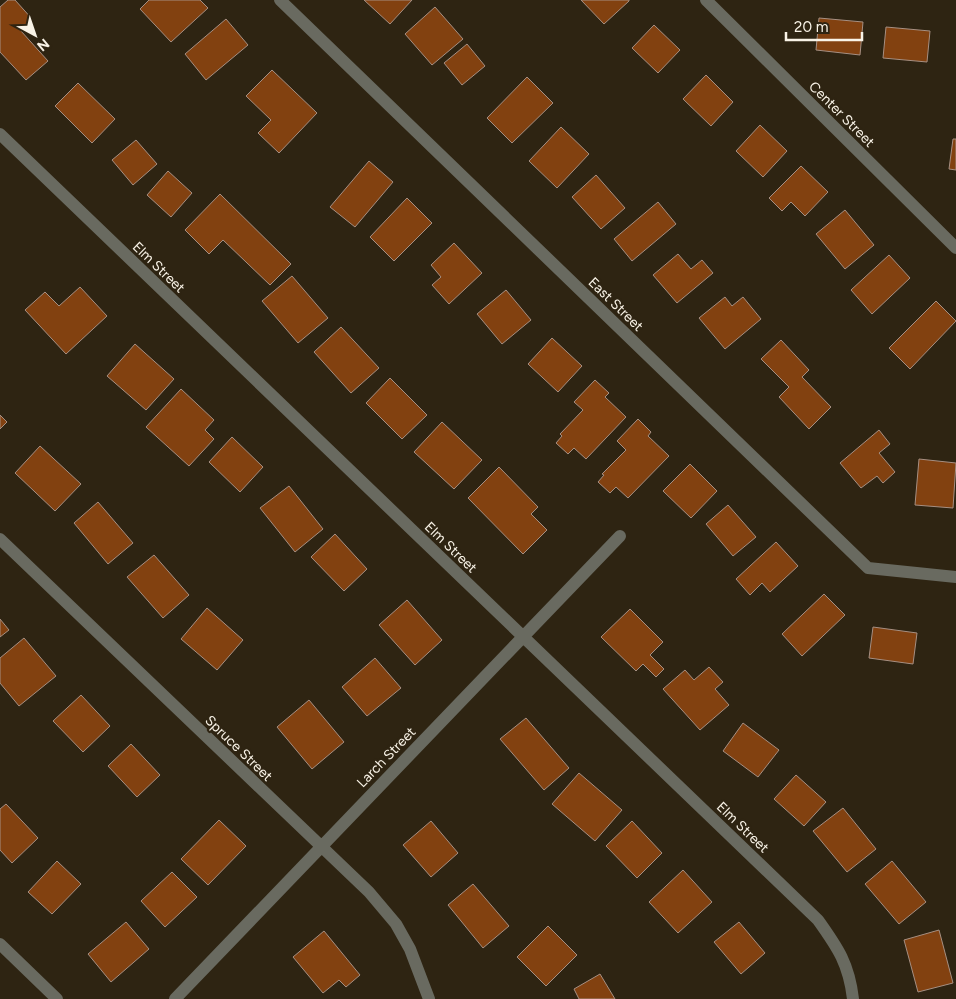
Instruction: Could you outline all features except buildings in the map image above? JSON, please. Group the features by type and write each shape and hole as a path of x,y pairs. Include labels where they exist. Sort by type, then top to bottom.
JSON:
{"street":[{"name":"Center Street","path":"706,0 956,248"},
{"name":"East Street","path":"287,2 868,568 956,577"},
{"name":"Elm Street","path":"0,134 818,920 838,947 850,977 853,999"},
{"name":"Larch Street","path":"175,999 620,536"},
{"name":"Spruce Street","path":"0,539 368,892 396,924 410,949 429,999"},
{"path":"0,944 57,999"}]}
